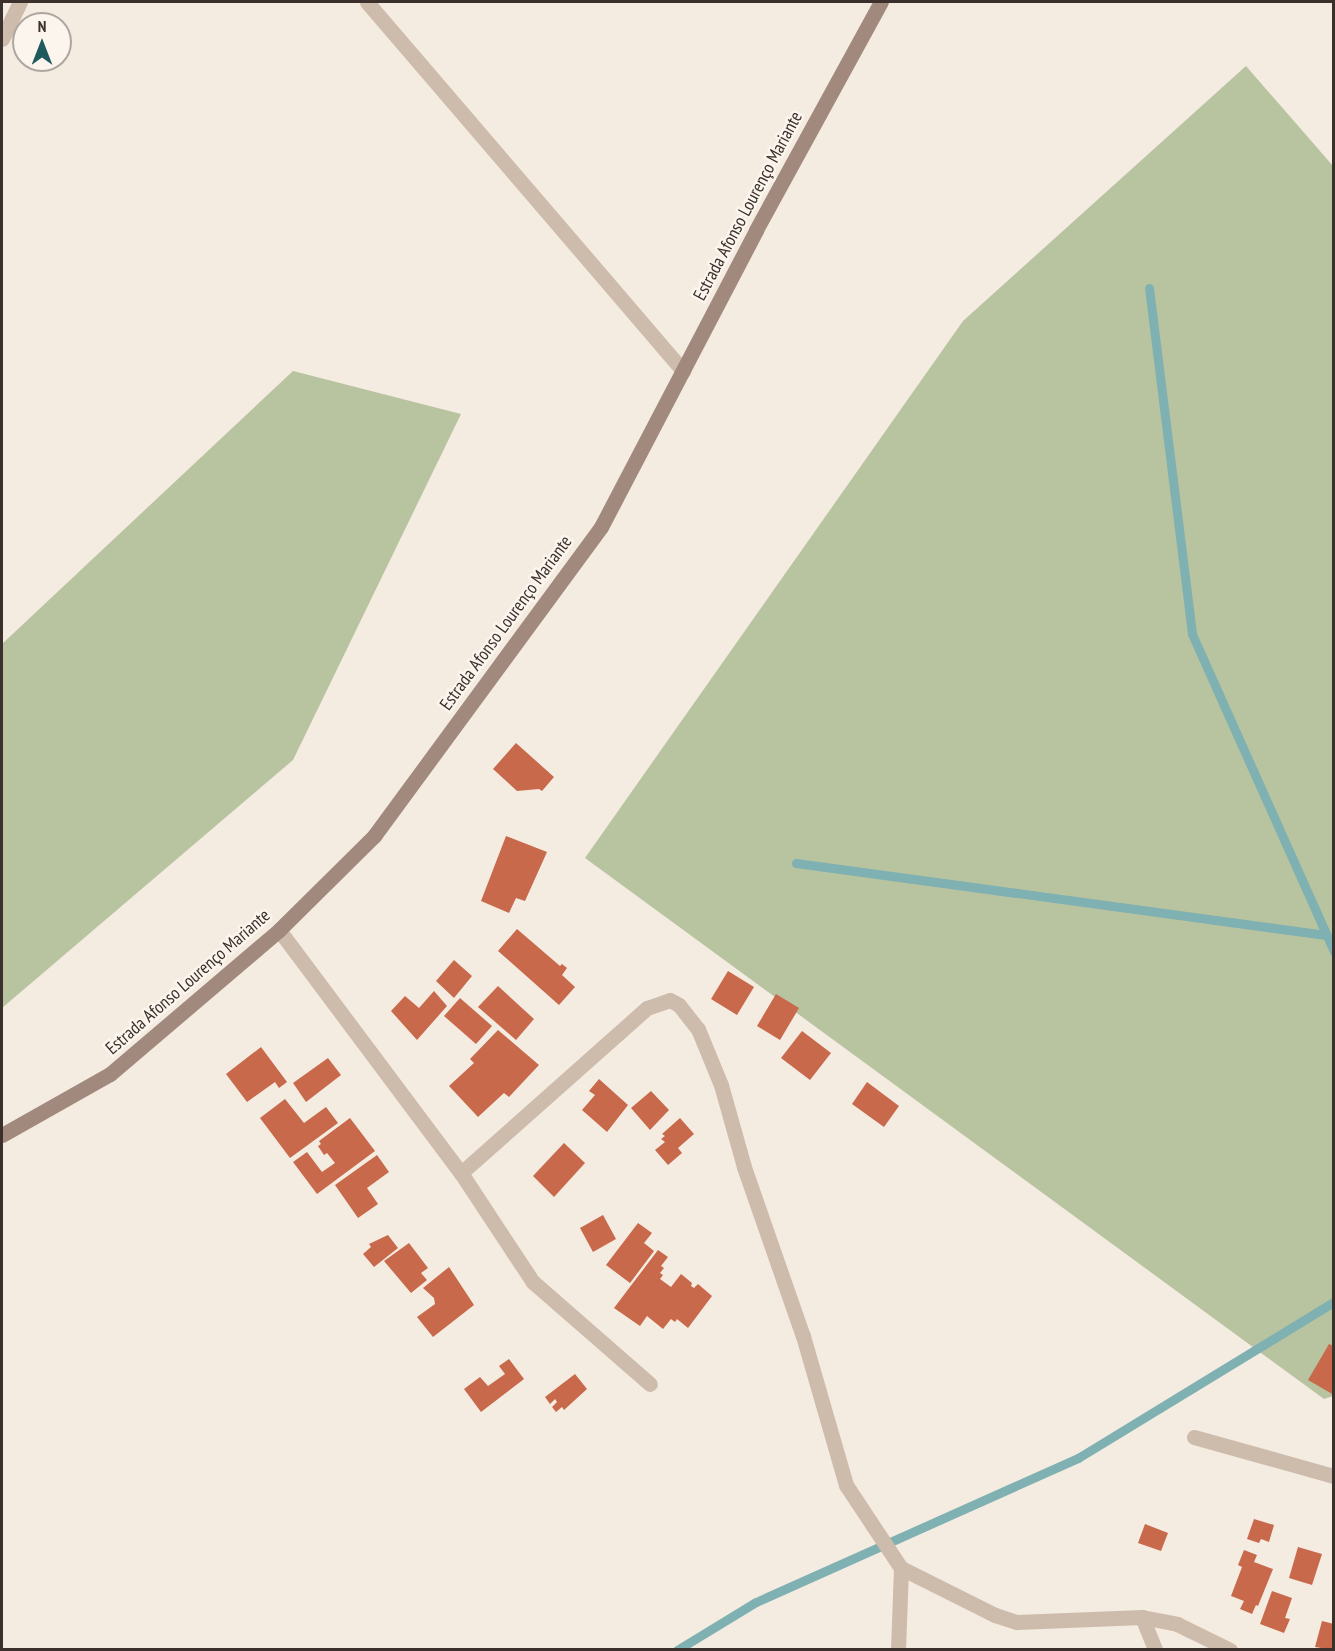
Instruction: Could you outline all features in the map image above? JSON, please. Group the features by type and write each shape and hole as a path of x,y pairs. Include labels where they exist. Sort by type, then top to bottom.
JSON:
{"main road":[{"name":"Estrada Afonso Lourenço Mariante","path":"2,1134 110,1074 279,930 374,836 601,527 881,2"}],"street":[{"path":"2,39 20,2"},
{"path":"367,2 683,370"},
{"path":"279,930 461,1173 533,1282 650,1384"},
{"path":"461,1173 647,1008 670,1000 679,1005 698,1029 721,1085 744,1167 802,1336 846,1485 901,1568 995,1615 1017,1622 1142,1617 1177,1624 1230,1650"},
{"path":"1194,1437 1334,1476"},
{"path":"898,1650 901,1568"},
{"path":"1142,1617 1155,1650"}],"green space":[{"path":"1246,66 1333,166 1333,1396 1324,1399 585,858 963,321"},
{"path":"293,371 461,414 293,760 2,1008 2,644"}],"building":[{"path":"516,743 554,777 542,791 539,789 517,791 493,769"},
{"path":"506,836 547,852 525,901 516,898 509,913 481,901"},
{"path":"517,929 560,966 562,964 567,968 562,975 575,987 559,1005 498,951"},
{"path":"454,960 472,976 454,998 436,981"},
{"path":"728,971 754,987 737,1015 711,999"},
{"path":"498,986 534,1019 516,1040 478,1007"},
{"path":"434,991 447,1006 417,1040 391,1011 405,996 419,1008"},
{"path":"776,994 799,1008 780,1040 757,1026"},
{"path":"460,998 492,1026 476,1044 444,1016"},
{"path":"498,1030 539,1065 509,1097 504,1093 478,1117 449,1086 474,1063 470,1059"},
{"path":"802,1031 831,1053 810,1080 781,1058"},
{"path":"261,1047 287,1082 279,1088 275,1082 247,1102 226,1074"},
{"path":"328,1058 341,1075 306,1102 293,1083"},
{"path":"599,1079 628,1105 607,1132 582,1110 595,1095 589,1091"},
{"path":"867,1082 899,1106 884,1127 852,1104"},
{"path":"651,1091 669,1110 650,1130 631,1108"},
{"path":"285,1099 304,1123 326,1107 338,1123 290,1158 260,1118"},
{"path":"350,1118 375,1151 317,1194 293,1162 307,1152 322,1172 335,1163 327,1153 324,1155 318,1146 321,1144 319,1141"},
{"path":"680,1118 694,1134 678,1148 682,1153 668,1165 655,1150 665,1142 661,1139 665,1136 662,1134"},
{"path":"564,1143 585,1163 554,1197 533,1176"},
{"path":"377,1155 389,1172 367,1188 378,1204 358,1218 335,1185"},
{"path":"603,1215 616,1239 593,1252 580,1228"},
{"path":"638,1223 652,1233 644,1243 654,1251 630,1283 606,1265"},
{"path":"388,1235 398,1248 374,1267 363,1254 371,1247 369,1244"},
{"path":"409,1243 428,1268 421,1273 427,1280 411,1293 384,1261"},
{"path":"658,1250 668,1257 661,1266 664,1268 660,1273 663,1275 660,1279 671,1287 681,1274 692,1283 691,1286 694,1288 698,1284 712,1296 688,1328 677,1319 675,1322 671,1319 663,1329 647,1316 640,1326 614,1308"},
{"path":"449,1267 474,1305 433,1337 417,1317 435,1304 434,1298 423,1288"},
{"path":"1329,1344 1334,1346 1334,1395 1308,1380"},
{"path":"509,1359 524,1379 481,1412 464,1389 480,1377 488,1386 505,1374 499,1366"},
{"path":"575,1374 587,1389 564,1410 562,1407 556,1412 552,1407 557,1402 555,1399 550,1404 545,1397"},
{"path":"1254,1519 1274,1525 1269,1542 1261,1539 1259,1543 1247,1539"},
{"path":"1145,1524 1168,1533 1161,1551 1138,1543"},
{"path":"1298,1547 1322,1554 1312,1585 1289,1578"},
{"path":"1244,1550 1257,1555 1254,1562 1273,1569 1258,1606 1256,1605 1252,1614 1240,1609 1244,1601 1231,1596 1242,1567 1238,1565"},
{"path":"1272,1591 1292,1598 1285,1618 1290,1619 1284,1633 1260,1624"},
{"path":"1322,1621 1334,1624 1334,1650 1315,1647"}],"waterway":[{"path":"1149,288 1192,634 1334,952"},
{"path":"796,863 1326,935"},
{"path":"677,1650 756,1602 1078,1458 1334,1302"}]}
